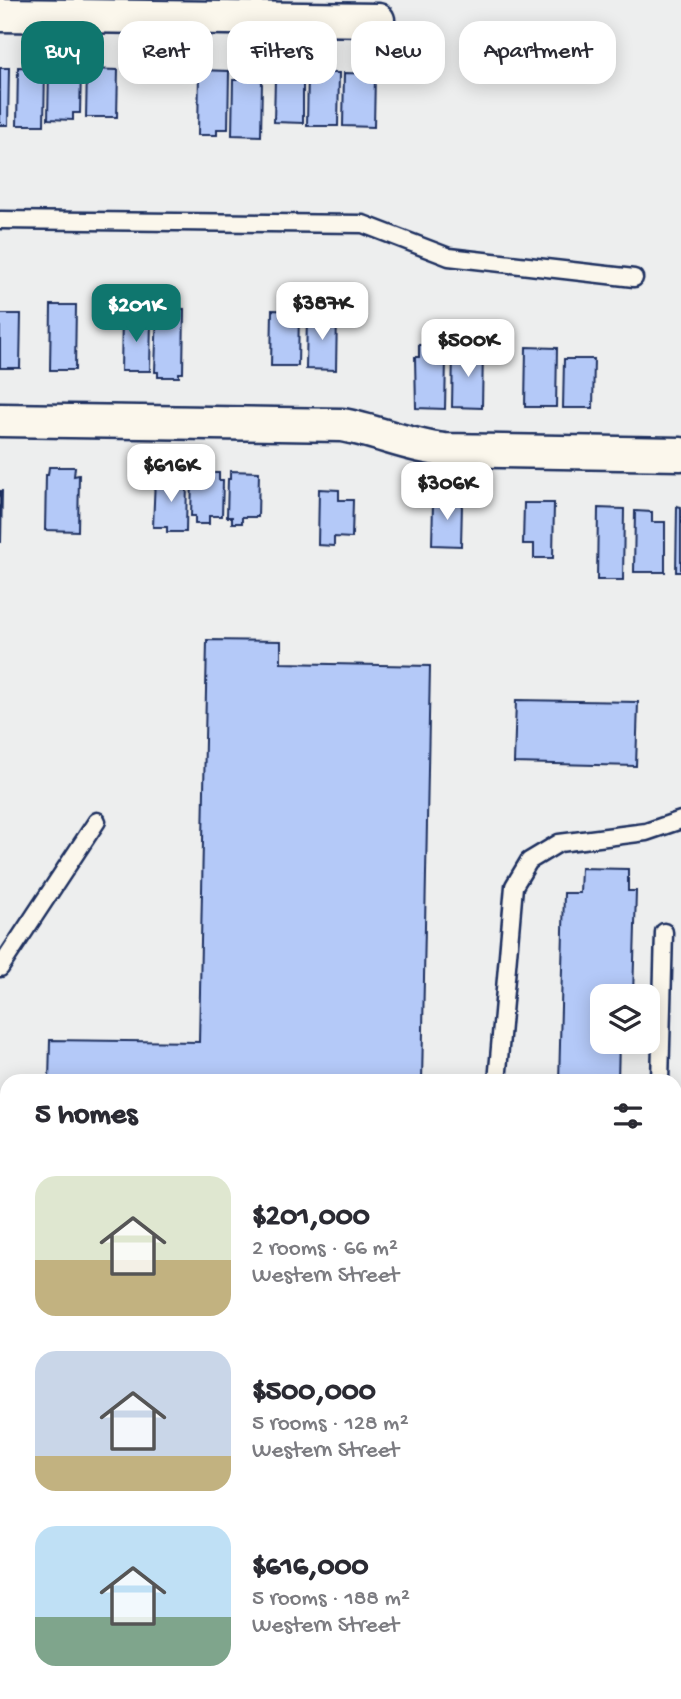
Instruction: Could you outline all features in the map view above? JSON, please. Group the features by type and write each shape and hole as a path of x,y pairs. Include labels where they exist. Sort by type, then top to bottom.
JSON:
{"street":[{"path":"0,15 378,20"},
{"path":"0,420 342,425 366,429 420,447 444,450 681,454"}],"lane":[{"path":"0,220 363,224 449,257 634,278"},
{"path":"498,1074 514,886 529,861 559,843 646,832 681,820"},
{"path":"0,968 97,821"},
{"path":"660,1074 664,932"}],"building":[{"path":"18,67 21,67 21,84 45,84 44,125 17,125"},
{"path":"0,68 9,68 8,125 0,125"},
{"path":"104,70 118,70 117,117 86,117 87,84 104,84"},
{"path":"213,70 227,71 228,129 217,129 217,135 198,135 199,84 213,84"},
{"path":"339,73 338,126 307,126 308,84 337,84"},
{"path":"344,73 351,73 351,84 375,84 374,127 343,126"},
{"path":"49,84 81,84 80,113 73,113 73,120 48,119"},
{"path":"233,84 262,84 261,136 232,135"},
{"path":"275,84 303,84 303,123 274,122"},
{"path":"51,305 76,305 75,370 50,370"},
{"path":"157,308 184,309 183,373 179,373 179,377 158,377 158,372 155,372"},
{"path":"272,310 299,311 298,366 271,366"},
{"path":"0,314 21,314 20,368 0,368"},
{"path":"307,314 337,314 336,370 306,369"},
{"path":"122,316 151,317 150,371 121,371"},
{"path":"419,345 443,345 443,358 446,358 445,409 416,408 415,357 419,357"},
{"path":"526,347 557,348 556,407 525,407"},
{"path":"453,350 483,350 482,408 452,407"},
{"path":"564,359 594,359 593,408 563,408"},
{"path":"49,467 75,467 74,476 79,475 78,531 45,530 46,475"},
{"path":"230,471 259,472 258,517 242,517 242,523 232,523 232,517 227,517"},
{"path":"196,473 219,473 219,480 223,480 222,516 209,516 209,524 195,524 195,516 191,516 192,480 196,480"},
{"path":"155,478 187,478 186,532 167,532 167,527 153,527"},
{"path":"319,489 339,490 339,500 353,500 352,538 334,537 334,546 318,545"},
{"path":"2,491 1,542 0,542"},
{"path":"442,494 456,494 456,504 462,504 461,546 432,545 433,503 442,504"},
{"path":"524,503 554,503 553,558 534,558 534,544 523,544"},
{"path":"677,506 681,507 681,572 676,572"},
{"path":"598,508 624,509 623,580 597,580"},
{"path":"635,511 652,512 652,522 665,522 665,572 634,572"},
{"path":"207,640 281,641 281,663 430,666 422,1074 49,1074 50,1040 199,1042"},
{"path":"516,700 638,702 636,766 514,763"},
{"path":"581,868 628,869 628,891 636,891 633,984 590,984 590,1054 619,1054 618,1074 559,1074 564,893 580,893"}]}
